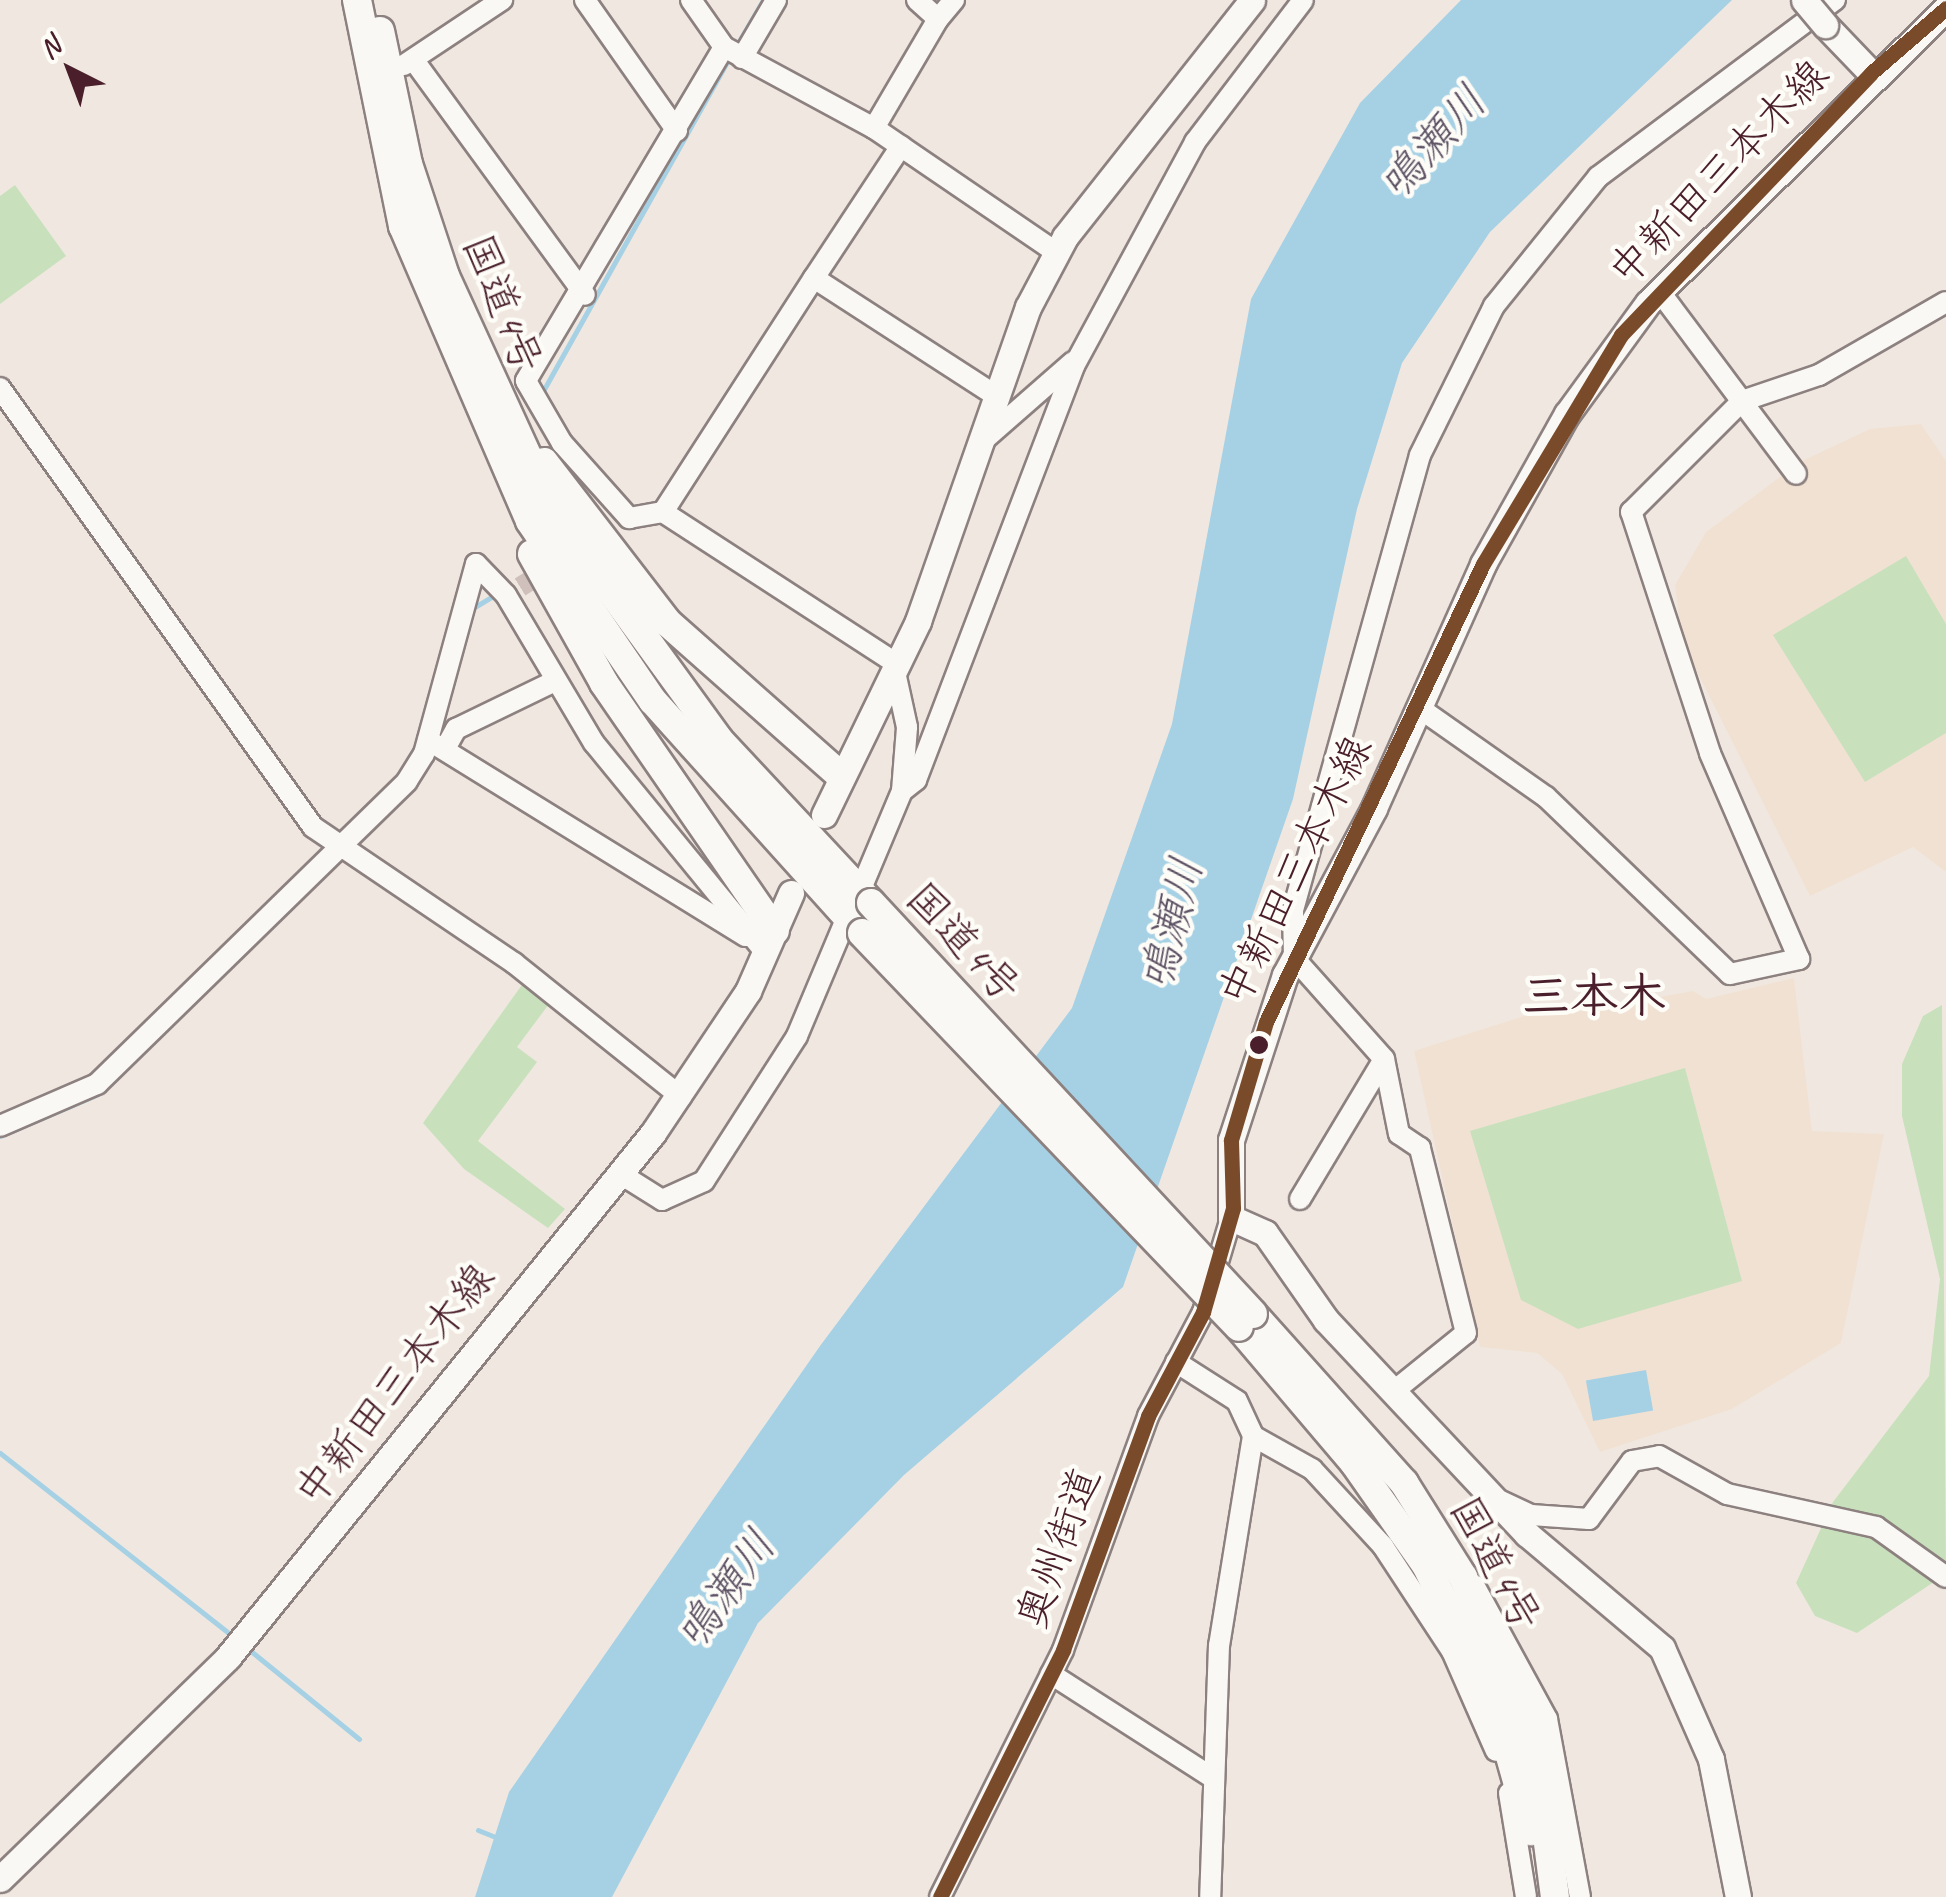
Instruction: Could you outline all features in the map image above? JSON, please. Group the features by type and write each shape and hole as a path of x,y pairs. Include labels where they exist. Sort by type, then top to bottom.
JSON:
{"highway":[{"name":"国道4号","path":"357,0 381,140 438,318 530,520 589,616 860,911 1404,1484 1451,1556 1536,1751 1554,1897"},
{"name":"国道4号","path":"375,0 386,69 427,224 490,383 552,510 620,611 719,740 860,911"},
{"path":"438,318 470,426 557,604 762,940"},
{"path":"490,383 616,565 841,776"},
{"name":"国道4号","path":"1246,1320 1355,1464 1474,1656 1517,1767 1539,1897"}],"main road":[{"path":"824,815 896,668 985,439 996,395 1057,253 1252,0"},
{"path":"1804,0 1871,73"},
{"name":"中新田三本木線","path":"1231,1218 1231,1140 1294,958 1567,414 1660,292 1871,73 1946,8"},
{"name":"中新田三本木線","path":"0,1878 228,1657 681,1097 762,940 791,893"},
{"path":"1231,1218 1265,1233 1326,1320 1485,1490 1636,1620 1680,1678 1710,1759 1738,1897"}],"street":[{"path":"386,69 415,62 502,0"},
{"path":"585,0 677,131"},
{"path":"691,0 734,53 874,128 1057,253"},
{"path":"629,518 562,443 526,382 585,295 677,131 776,0"},
{"path":"917,0 938,19"},
{"path":"874,128 938,19 954,0"},
{"path":"902,791 916,780 1078,358 1195,142 1304,0"},
{"path":"1394,1391 1466,1333 1420,1148 1400,1134 1384,1059 1294,958 1293,910 1420,455 1494,306 1598,177 1834,0"},
{"path":"415,62 585,295"},
{"path":"663,512 901,146"},
{"path":"814,278 996,395"},
{"path":"1660,292 1796,474"},
{"path":"1418,707 1546,797 1730,974 1799,959 1710,753 1631,512 1742,401 1819,375 1946,302"},
{"path":"985,439 1078,358"},
{"path":"0,388 312,827 514,963 681,1097"},
{"path":"608,534 629,518 663,512 896,668 907,727 902,791 860,911 797,1036 704,1180 662,1200 619,1173"},
{"path":"437,743 469,568 485,566 513,591 551,683 762,940"},
{"path":"0,1126 97,1084 344,852 437,743 456,729 551,683"},
{"path":"437,743 762,940"},
{"path":"1300,1199 1384,1059"},
{"name":"奥州街道","path":"940,1897 1050,1674 1176,1362 1203,1312 1231,1218"},
{"path":"1176,1362 1237,1401 1254,1436 1219,1646 1210,1897"},
{"path":"1254,1436 1291,1452 1336,1492 1452,1652 1504,1777 1526,1897"},
{"path":"1485,1490 1515,1510 1581,1520 1604,1506 1632,1461 1659,1456 1727,1494 1876,1527 1946,1577"},
{"path":"1451,1556 1488,1602 1546,1719 1580,1897"},
{"path":"1050,1674 1213,1778"}],"shaded area":[{"path":"1921,424 1946,461 1946,872 1913,847 1810,896 1682,642 1675,585 1706,532 1800,462 1870,429"},
{"path":"1794,978 1812,1131 1884,1134 1841,1343 1732,1409 1600,1452 1562,1374 1537,1353 1480,1347 1414,1051 1568,1002 1576,1012 1693,991 1706,999"}],"green space":[{"path":"15,185 66,256 0,304 0,196"},
{"path":"1906,556 1946,624 1946,733 1865,782 1773,635"},
{"path":"524,982 552,1000 517,1047 537,1062 478,1141 565,1209 548,1228 464,1169 423,1123"},
{"path":"1942,1005 1946,1574 1857,1633 1815,1616 1796,1583 1833,1502 1929,1376 1940,1279 1902,1116 1902,1064 1923,1016"},
{"path":"1685,1068 1742,1281 1578,1329 1521,1300 1470,1131"}],"water":[{"name":"鳴瀬川","path":"1461,0 1732,0 1490,232 1402,363 1357,509 1293,799 1123,1287 904,1475 758,1623 612,1897 475,1897 509,1792 820,1346 1072,1008 1172,724 1251,299 1360,103"},
{"path":"1646,1370 1653,1410 1593,1421 1586,1381"}],"waterway":[{"path":"735,48 763,0"},
{"path":"543,391 730,57"},
{"path":"473,608 496,594"},
{"path":"0,1136 98,1094"},
{"path":"0,1453 230,1634"},
{"path":"252,1652 359,1739"},
{"path":"478,1830 498,1838"}],"tunnel":[{"path":"520,587 551,568"}],"transit line":[{"path":"940,1897 1063,1650 1148,1416 1203,1312 1233,1208 1231,1140 1266,1022 1483,564 1621,335 1871,73 1946,8"}],"district":[{"name":"三本木","path":"1594,997"}]}
